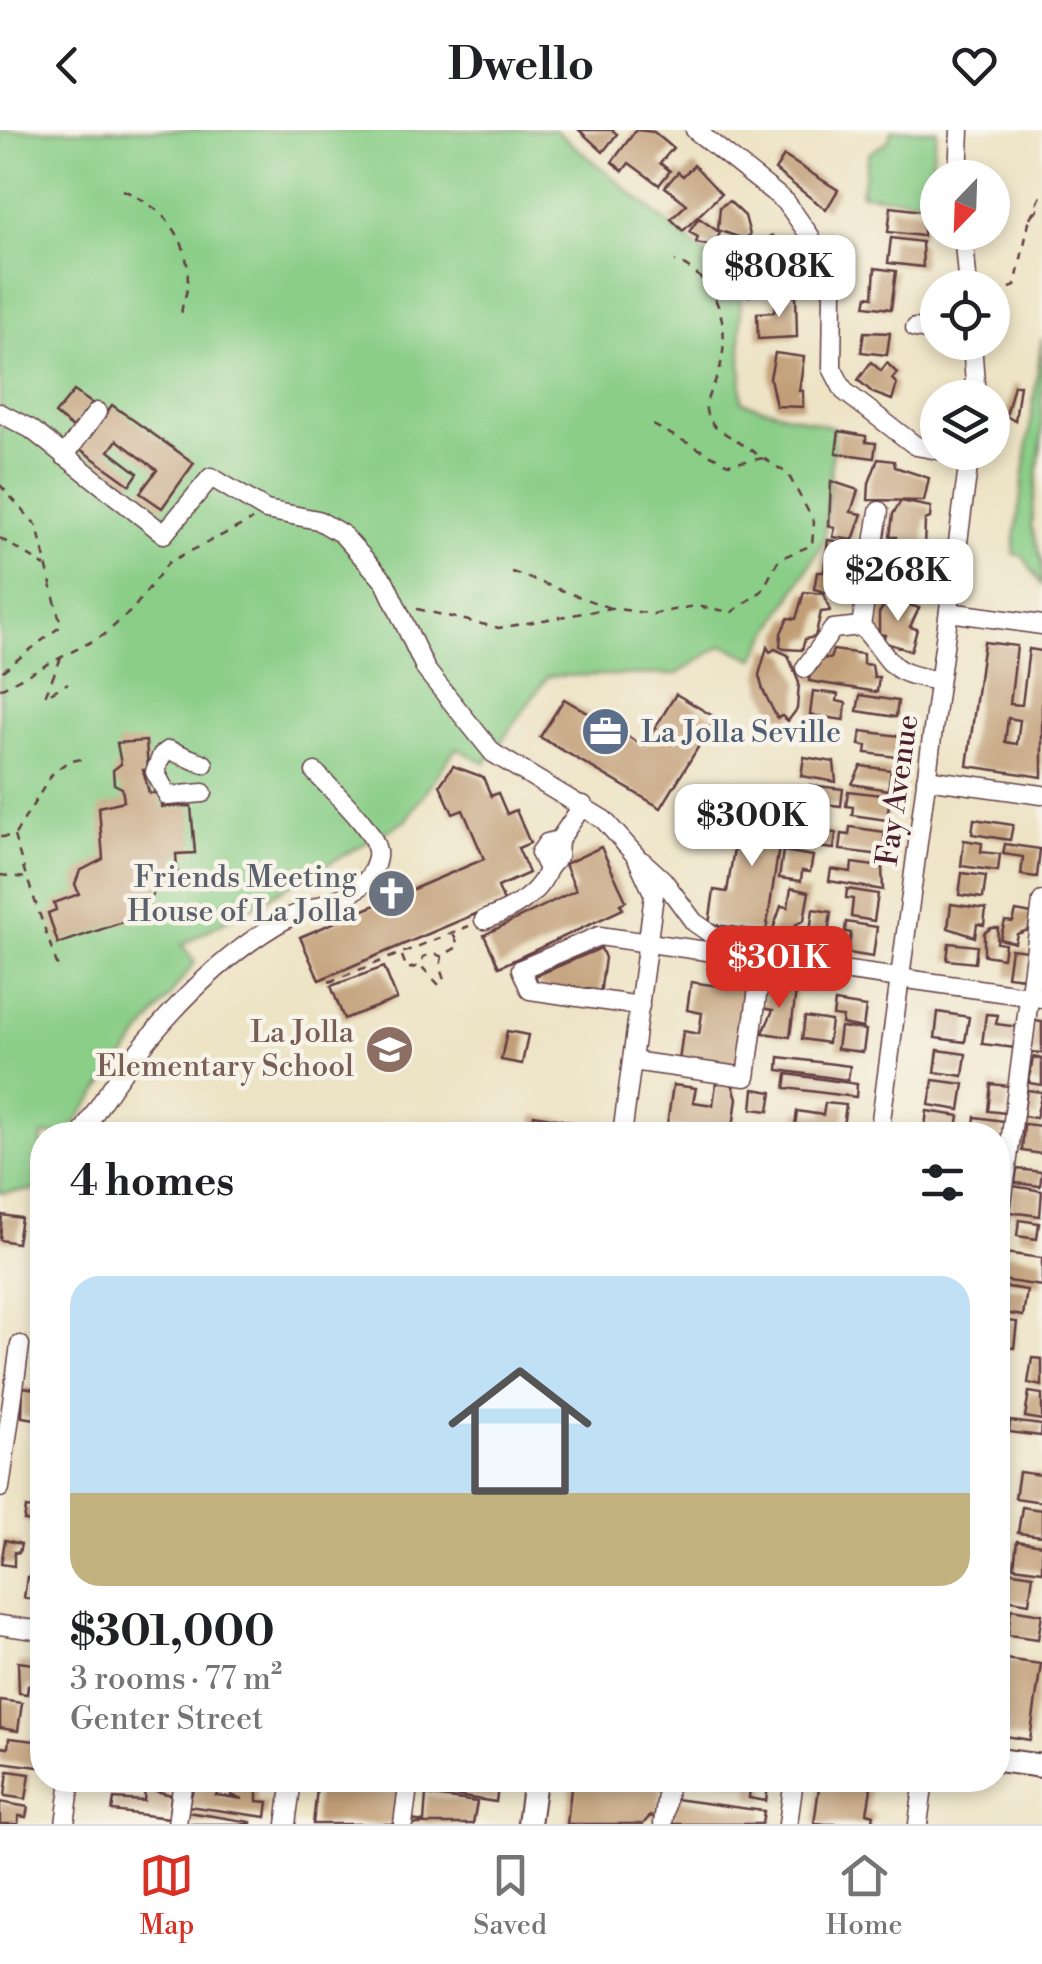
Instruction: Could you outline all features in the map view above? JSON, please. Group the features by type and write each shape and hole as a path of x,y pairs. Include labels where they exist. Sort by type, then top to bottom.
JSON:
{"main road":[{"path":"1010,1762 1042,1766"},
{"path":"529,1824 533,1792"}],"street":[{"path":"695,130 786,202 810,236 833,293 832,368 844,392 920,447"},
{"path":"959,160 960,130"},
{"path":"915,328 920,329"},
{"path":"64,456 97,412"},
{"path":"0,413 31,430 164,534 211,477 266,510 318,520 342,534 376,570 396,602 426,670 493,753 604,820 663,880 694,922 754,958"},
{"name":"Fay Avenue","path":"881,1122 967,470"},
{"path":"879,511 861,626 888,664 908,676 940,681"},
{"path":"948,612 1042,625"},
{"path":"805,668 834,628 861,626"},
{"path":"203,794 168,796 155,772 162,754 169,750 204,764"},
{"path":"92,1122 189,990 287,919 343,898 370,875 378,856 375,838 316,772"},
{"path":"926,778 1042,795"},
{"path":"484,920 520,902 537,888 548,869 540,853 547,843 559,840 583,806"},
{"path":"624,1122 654,895 636,856"},
{"path":"1010,1159 1036,997 1042,901"},
{"path":"640,1006 530,990 521,969 599,936 1036,997"},
{"path":"632,1061 746,1077 754,958"},
{"path":"0,1488 20,1345"},
{"path":"0,1625 30,1629"},
{"path":"66,1824 70,1792"},
{"path":"177,1824 181,1792"},
{"path":"286,1824 290,1792"},
{"path":"403,1824 407,1792"},
{"path":"663,1824 667,1792"},
{"path":"788,1824 792,1792"},
{"path":"918,1824 922,1792"}],"path":[{"path":"123,190 154,205 174,226 188,285 180,308 183,320"},
{"path":"1010,288 1015,286 1030,218 1042,194"},
{"path":"1030,218 1042,205"},
{"path":"512,572 611,608 653,614 695,606 732,612 762,591 779,559 808,550 816,538 814,522 793,480 721,430 707,415 706,404 722,355 720,309 703,280 674,261"},
{"path":"653,425 722,462 766,458"},
{"path":"0,485 35,522 61,626 0,672"},
{"path":"0,690 118,622 152,588 169,562 266,510"},
{"path":"0,538 46,566"},
{"path":"396,602 456,621 499,628 611,608"},
{"path":"62,656 45,696 68,683"},
{"path":"58,970 14,836 52,774 67,762 86,758"},
{"path":"0,837 14,836"},
{"path":"0,875 27,878"},
{"path":"329,982 484,920"},
{"path":"442,958 459,946 452,933"},
{"path":"434,953 435,940"},
{"path":"414,948 423,957"},
{"path":"434,953 442,958"},
{"path":"423,957 434,953"},
{"path":"400,954 408,969 421,966"},
{"path":"421,966 423,957"},
{"path":"421,966 439,985 444,980 442,958"},
{"path":"431,975 441,971"}],"green space":[{"path":"0,130 555,130 740,283 742,402 835,428 824,541 754,659 723,645 677,674 548,676 486,763 456,748 405,821 182,945 195,962 76,1122 30,1122 30,1190 0,1193"},
{"path":"891,130 937,130 932,160 920,160 920,200 861,194 869,154 889,140"},
{"path":"1042,338 1042,435 1031,525 1042,562 1042,585 1023,556 1013,554"}],"building":[{"path":"579,130 612,130 617,134 603,152"},
{"path":"636,130 654,132 673,148 660,163 670,171 659,185 629,163 623,171 612,162"},
{"path":"784,156 838,190 826,210 775,170"},
{"path":"694,165 721,194 683,231 671,219 687,204 665,187 678,172 683,176"},
{"path":"729,201 745,216 750,235 744,239 718,230 720,207"},
{"path":"891,207 920,211 920,236 888,232"},
{"path":"699,218 720,233 713,246 696,243 698,237 689,232"},
{"path":"772,235 783,247 770,259 772,266 780,263 785,287 749,296 740,269 750,266 750,249"},
{"path":"891,238 920,242 923,267 888,263"},
{"path":"875,268 896,271 891,309 865,306 867,296 873,297"},
{"path":"796,296 797,337 758,339 757,313 774,312 778,297"},
{"path":"864,332 890,333 887,355 861,352"},
{"path":"775,353 804,357 799,391 803,391 803,407 776,406 770,378"},
{"path":"871,362 881,371 887,363 897,373 892,379 897,384 892,400 873,393 858,380"},
{"path":"1014,385 1020,385 1015,421 1010,418"},
{"path":"74,391 93,404 73,428 55,414"},
{"path":"112,405 194,463 162,508 140,493 157,470 117,440 109,451 138,473 130,485 80,449"},
{"path":"839,431 866,436 866,442 876,443 874,458 836,453"},
{"path":"878,459 894,461 895,467 929,478 924,501 868,500 869,483"},
{"path":"831,481 858,490 851,512 862,514 853,540 833,537 835,528 829,526"},
{"path":"901,501 931,507 930,518 925,520 924,550 895,545 896,537 890,537 893,514"},
{"path":"828,540 856,544 855,570 846,569 846,592 840,596 814,589 817,572 824,572"},
{"path":"894,550 925,556 923,568 918,570 917,599 889,595 890,587 884,587 887,558 893,558"},
{"path":"804,592 824,594 830,611 821,612 815,637 805,639 802,650 784,649 780,647 781,633 788,618 796,619"},
{"path":"889,598 919,608 910,627 917,629 911,651 883,642 885,635 879,634 879,613"},
{"path":"984,642 1017,646 1010,704 1022,705 1029,649 1042,651 1042,777 967,766","holes":["1008,718 1020,720 1017,744 1005,742"]},
{"path":"767,647 770,652 775,649 788,655 799,683 797,709 788,721 782,716 777,718 763,690 759,675"},
{"path":"833,650 863,654 863,664 872,665 874,677 879,677 877,692 809,681 811,668 816,669 822,658 830,659"},
{"path":"813,691 838,694 837,701 846,703 844,720 810,715"},
{"path":"676,694 716,718 661,808 540,737 564,699 644,746"},
{"path":"860,695 898,701 896,717 857,711"},
{"path":"861,731 900,736 897,757 866,753 867,746 859,745"},
{"path":"146,741 148,770 143,770 149,793 161,793 162,807 191,806 195,853 176,854 178,885 158,886 138,917 58,944 48,913 56,910 54,903 79,894 75,884 80,871 103,859 99,807 124,801 122,788 114,784 113,770 121,764 117,743"},
{"path":"804,757 834,762 836,782 801,776"},
{"path":"453,766 483,777 491,796 498,793 507,814 516,810 530,843 518,848 529,873 498,887 504,902 319,980 300,937 484,859 463,810 453,814 440,785"},
{"path":"861,766 891,770 888,790 852,784"},
{"path":"810,785 843,789 841,806 808,802"},
{"path":"761,789 787,794 766,932 709,924 714,890 727,892 738,823 755,826"},
{"path":"848,791 890,796 887,820 852,815 853,807 846,806"},
{"path":"974,819 1013,825 1010,840 972,834"},
{"path":"850,827 885,832 882,855 840,850 842,834 849,835"},
{"path":"804,829 836,833 834,849 802,845"},
{"path":"964,840 982,843 981,852 1000,854 998,871 961,866"},
{"path":"1005,844 1040,849 1037,877 1021,875 1023,857 1003,854"},
{"path":"601,847 626,901 620,904 623,909 499,967 484,935 576,890 565,864"},
{"path":"783,851 813,856 810,872 802,871 801,881 779,878"},
{"path":"852,863 882,867 883,890 829,881 831,869 851,872"},
{"path":"962,873 986,876 983,898 959,895"},
{"path":"791,888 809,892 804,920 795,925 792,939 771,935 781,906 788,907"},
{"path":"847,889 878,894 874,921 851,917 853,899 846,898"},
{"path":"951,904 986,909 984,925 977,924 975,937 948,928"},
{"path":"813,909 831,912 827,942 809,940"},
{"path":"1016,911 1032,914 1028,930 1017,934 1015,943 1000,939 1005,921 1013,922"},
{"path":"846,922 877,927 873,957 848,953 851,933 845,932"},
{"path":"998,928 997,943 1005,944 1003,958 984,955 984,933"},
{"path":"949,943 977,946 975,963 947,960"},
{"path":"601,948 605,958 600,995 540,987 535,976"},
{"path":"1011,949 1028,951 1024,978 1007,976"},
{"path":"384,967 397,999 344,1019 331,986"},
{"path":"691,982 753,991 742,1070 679,1061 683,1031 699,1034 702,1013 687,1010"},
{"path":"764,987 796,991 790,1037 763,1033 773,1010 762,1008"},
{"path":"835,1002 866,1007 863,1028 842,1024 843,1017 833,1016"},
{"path":"938,1012 969,1017 965,1042 935,1038"},
{"path":"986,1014 998,1015 996,1024 1019,1027 1016,1048 982,1044"},
{"path":"805,1017 831,1021 828,1043 802,1039"},
{"path":"1035,1021 1042,1022 1042,1053 1031,1052"},
{"path":"840,1027 866,1030 863,1052 837,1049"},
{"path":"507,1031 528,1035 522,1064 501,1060"},
{"path":"938,1050 966,1054 963,1076 935,1072"},
{"path":"779,1057 850,1066 848,1080 778,1070"},
{"path":"1033,1057 1042,1059 1042,1085 1029,1083"},
{"path":"787,1074 857,1084 856,1097 785,1088"},
{"path":"933,1080 964,1084 960,1110 929,1105"},
{"path":"732,1083 737,1098 734,1122 667,1122 673,1085 696,1088 693,1102 713,1105 716,1084"},
{"path":"991,1084 1009,1086 1006,1113 988,1111"},
{"path":"754,1089 772,1092 769,1111 752,1109"},
{"path":"1027,1090 1042,1092 1036,1118 1023,1116"},
{"path":"825,1103 846,1105 844,1122 796,1122 797,1111 823,1115"},
{"path":"927,1111 959,1116 958,1122 926,1122"},
{"path":"534,1115 573,1122 533,1122"},
{"path":"975,1117 1004,1121 1004,1122 974,1122"},
{"path":"1024,1124 1042,1126 1042,1154 1022,1151"},
{"path":"1017,1169 1042,1172 1040,1186 1015,1183"},
{"path":"1013,1186 1042,1191 1040,1216 1010,1212"},
{"path":"2,1215 21,1218 17,1243 0,1240"},
{"path":"1019,1220 1039,1223 1037,1239 1017,1236"},
{"path":"1010,1254 1042,1258 1042,1286 1010,1281"},
{"path":"1010,1287 1027,1290 1023,1316 1010,1314"},
{"path":"1010,1321 1017,1322 1014,1348 1010,1348"},
{"path":"1032,1358 1042,1359 1042,1386 1028,1383"},
{"path":"23,1387 30,1388 30,1418 22,1417"},
{"path":"1029,1392 1042,1394 1042,1420 1025,1417"},
{"path":"1010,1421 1042,1425 1041,1436 1010,1432"},
{"path":"1019,1472 1042,1475 1042,1502 1015,1498"},
{"path":"1022,1507 1042,1510 1042,1536 1018,1533"},
{"path":"26,1508 30,1508 30,1522 24,1521"},
{"path":"5,1540 21,1544 19,1553 14,1552 14,1566 1,1564"},
{"path":"1017,1541 1042,1545 1042,1571 1014,1567"},
{"path":"1010,1572 1033,1575 1029,1603 1010,1600"},
{"path":"27,1577 30,1577 30,1599 24,1598"},
{"path":"1011,1609 1042,1614 1038,1639 1010,1635"},
{"path":"1010,1660 1041,1664 1030,1740 1010,1737"},
{"path":"18,1662 30,1664 30,1686 27,1694 19,1693"},
{"path":"0,1700 22,1703 18,1731 0,1728"},
{"path":"9,1738 30,1740 30,1766 0,1762 0,1747 8,1748"},
{"path":"8,1771 30,1774 26,1799 5,1796"},
{"path":"145,1792 171,1795 169,1818 112,1811 114,1799 144,1801"},
{"path":"192,1792 217,1792 216,1795 243,1799 232,1792 257,1792 257,1801 268,1802 266,1817 188,1806"},
{"path":"317,1792 398,1792 395,1824 313,1824"},
{"path":"429,1792 497,1792 496,1802"},
{"path":"571,1792 661,1792 658,1819 650,1816 643,1824 567,1824"},
{"path":"750,1792 767,1792 766,1801 749,1798"},
{"path":"818,1792 870,1792 867,1813 874,1815 872,1824 814,1824"},
{"path":"426,1795 477,1802 473,1824 410,1824 411,1820 424,1822"},
{"path":"675,1799 764,1811 762,1824 672,1824"},
{"path":"0,1802 28,1807 26,1817 19,1816 18,1824 0,1824"},
{"path":"187,1812 251,1822 251,1824 186,1824"}],"place":[{"name":"La Jolla Seville","path":"606,732"},
{"name":"Friends Meeting House of La Jolla","path":"392,894"},
{"name":"La Jolla Elementary School","path":"389,1049"}]}
